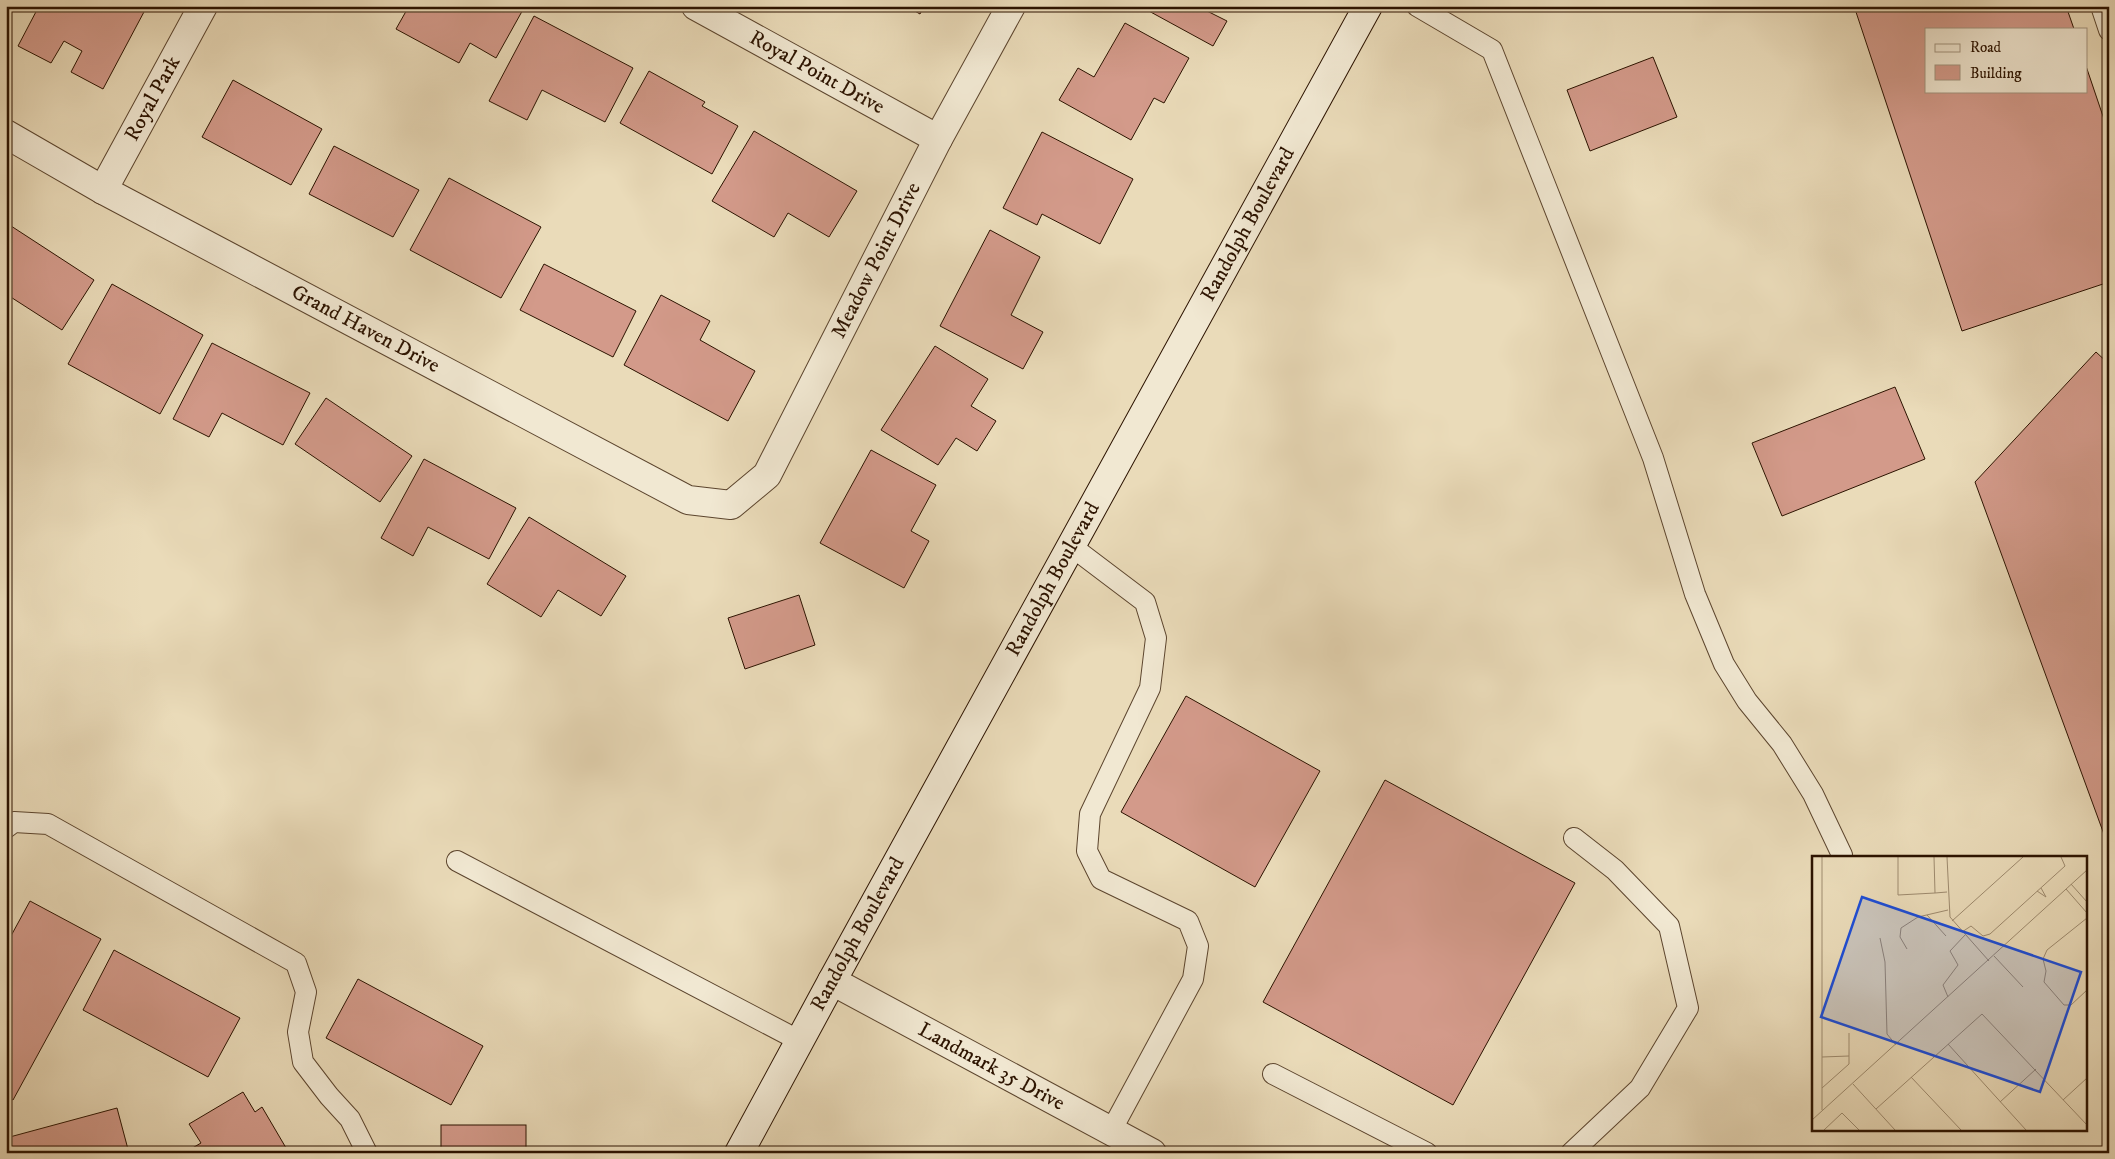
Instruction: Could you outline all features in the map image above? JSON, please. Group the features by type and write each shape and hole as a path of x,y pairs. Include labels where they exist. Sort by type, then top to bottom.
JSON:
{"street":[{"name":"Royal Park","path":"103,190 203,6"},
{"name":"Royal Point Drive","path":"696,6 938,138"},
{"name":"Meadow Point Drive","path":"731,505 767,475 938,138 1011,6"},
{"name":"Randolph Boulevard","path":"739,1153 1368,6"},
{"name":"Grand Haven Drive","path":"6,134 103,190 688,500 731,505"},
{"name":"Landmark 35 Drive","path":"832,981 1152,1153"}],"lane":[{"path":"1417,6 1492,50 1652,458 1696,594 1724,664 1747,701 1782,744 1813,794 1842,855"},
{"path":"2101,6 2109,30"},
{"path":"1071,546 1145,602 1156,638 1150,688 1090,814 1087,851 1101,879 1188,921 1198,946 1193,979 1111,1131"},
{"path":"6,828 14,822 48,824 296,963 306,992 298,1032 303,1062 329,1096 350,1119 367,1153"},
{"path":"1571,1153 1640,1088 1688,1008 1669,926 1616,870 1574,838"},
{"path":"457,861 800,1041"},
{"path":"1273,1074 1427,1153"}],"building":[{"path":"39,6 137,6 145,10 103,89 71,72 82,51 64,41 51,63 18,46"},
{"path":"409,6 525,6 496,58 470,43 459,63 396,29"},
{"path":"906,6 924,6 920,14"},
{"path":"1150,6 1210,6 1207,11 1227,21 1213,46 1147,10"},
{"path":"1854,6 2066,6 2074,28 1925,28 1925,92 2088,92 2088,72 2109,134 2109,282 1962,331"},
{"path":"534,16 633,68 605,122 542,90 527,120 489,101"},
{"path":"1125,23 1189,58 1164,103 1154,98 1131,140 1059,100 1078,68 1094,77"},
{"path":"1653,57 1677,117 1590,151 1567,90"},
{"path":"649,71 705,102 702,106 738,126 712,174 620,123"},
{"path":"233,80 322,129 291,185 202,137"},
{"path":"754,131 857,191 829,237 788,213 774,237 712,201"},
{"path":"1042,132 1133,179 1100,244 1042,214 1037,225 1003,208"},
{"path":"334,146 419,190 393,237 309,194"},
{"path":"449,178 541,227 501,298 410,250"},
{"path":"8,224 94,280 62,330 6,294"},
{"path":"990,230 1040,257 1011,315 1043,332 1023,369 940,326"},
{"path":"544,264 636,311 613,357 520,310"},
{"path":"112,284 203,335 160,414 68,364"},
{"path":"661,295 710,321 700,340 755,371 728,421 624,365"},
{"path":"212,343 310,393 283,445 222,413 209,437 173,419"},
{"path":"935,346 988,379 971,406 996,421 977,451 956,438 938,465 881,430"},
{"path":"2096,352 2109,364 2109,848 1975,482"},
{"path":"1895,387 1925,459 1782,516 1752,443"},
{"path":"326,398 412,456 380,502 295,444"},
{"path":"871,450 936,485 911,531 929,541 904,588 820,543"},
{"path":"424,459 516,508 489,559 428,527 413,556 381,538"},
{"path":"529,517 626,576 601,616 558,590 541,617 487,584"},
{"path":"799,595 815,645 745,669 728,618"},
{"path":"1186,696 1320,771 1255,887 1121,812"},
{"path":"1385,780 1575,883 1453,1105 1263,1002"},
{"path":"30,901 101,939 13,1100 6,1096 6,945"},
{"path":"114,950 240,1018 208,1077 83,1010"},
{"path":"358,979 483,1046 451,1105 326,1038"},
{"path":"243,1092 255,1112 262,1107 289,1153 190,1153 189,1150 201,1143 189,1124"},
{"path":"117,1108 129,1153 6,1153 6,1138"},
{"path":"441,1125 526,1125 526,1153 441,1153"}]}
